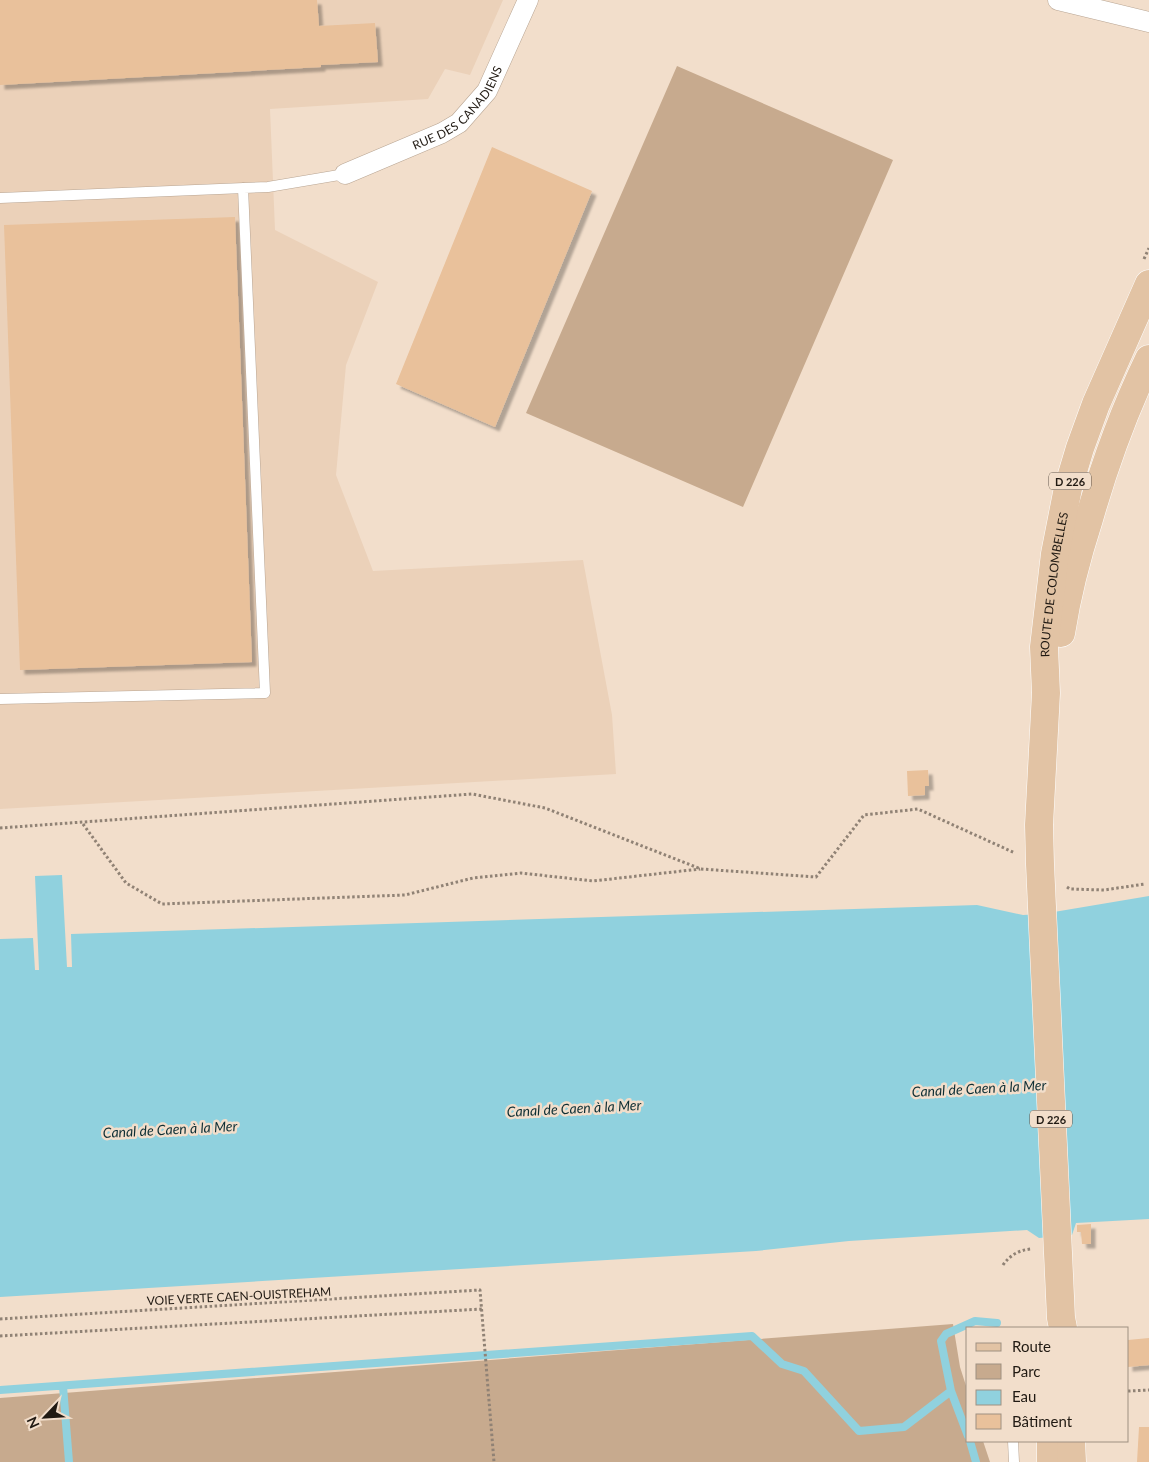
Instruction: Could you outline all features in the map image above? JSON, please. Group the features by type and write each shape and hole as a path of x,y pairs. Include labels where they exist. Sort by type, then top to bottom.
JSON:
{"main road":[{"name":"ROUTE DE COLOMBELLES","path":"1057,1236 1039,825 1046,693 1044,647 1048,601 1054,554 1068,488 1080,448 1096,404 1149,284"},
{"name":"ROUTE DE COLOMBELLES","path":"1046,693 1058,652 1063,617 1081,544 1098,486 1122,418 1149,359"},
{"name":"D 226","path":"1057,1236 1061,1325"},
{"path":"1050,1442 1051,1462"},
{"path":"1072,1442 1072,1462"}],"street":[{"name":"RUE DES CANADIENS","path":"345,174 442,133 459,122 487,91 528,0"},
{"path":"1058,0 1149,22"}],"lane":[{"path":"0,198 268,187 345,174"},
{"path":"0,699 265,694 243,188"},
{"path":"1013,1442 1014,1462"}],"path":[{"path":"0,828 472,794 546,808 702,869"},
{"path":"82,823 126,882 162,904 405,895 473,878 521,873 593,881 702,869 816,877 864,815 918,809 1040,864 1070,890 1104,890 1146,884"},
{"path":"1002,1265 1007,1258 1014,1254 1039,1247 1057,1236"},
{"name":"VOIE VERTE CAEN-OUISTREHAM","path":"0,1319 480,1290 482,1309"},
{"path":"0,1336 482,1309 494,1462"},
{"path":"1129,1391 1149,1390"}],"shaded area":[{"path":"0,0 503,0 470,75 445,69 428,99 270,109 275,230 378,282 346,365 336,475 373,571 583,560 612,715 616,774 0,809"}],"green space":[{"path":"677,66 893,160 743,507 526,413"},
{"path":"953,1324 960,1367 966,1386 966,1442 983,1442 990,1462 0,1462 0,1398"}],"water":[{"name":"Canal de Caen à la Mer","path":"62,875 67,967 72,967 71,934 977,905 1023,915 1042,914 1149,896 1149,1219 1076,1223 1072,1235 1039,1238 1027,1230 849,1241 756,1251 0,1297 0,939 33,938 35,970 39,970 35,876"}],"building":[{"path":"0,0 317,0 319,26 375,23 378,62 321,65 321,67 0,85"},
{"path":"492,147 592,191 495,427 396,384"},
{"path":"235,217 252,662 20,670 4,225"},
{"path":"928,770 929,786 925,786 925,795 908,796 907,771"},
{"path":"1091,1224 1091,1244 1082,1244 1081,1232 1077,1232 1077,1225"},
{"path":"1149,1338 1149,1365 1129,1367 1129,1340"},
{"path":"1139,1427 1149,1427 1149,1462 1137,1462"}],"waterway":[{"path":"0,1390 752,1336 782,1364 804,1371 859,1431 904,1427 951,1391 941,1341 946,1334 975,1321 997,1323"},
{"path":"63,1386 69,1462"},
{"path":"951,1391 966,1431"},
{"path":"970,1442 976,1462"}]}
